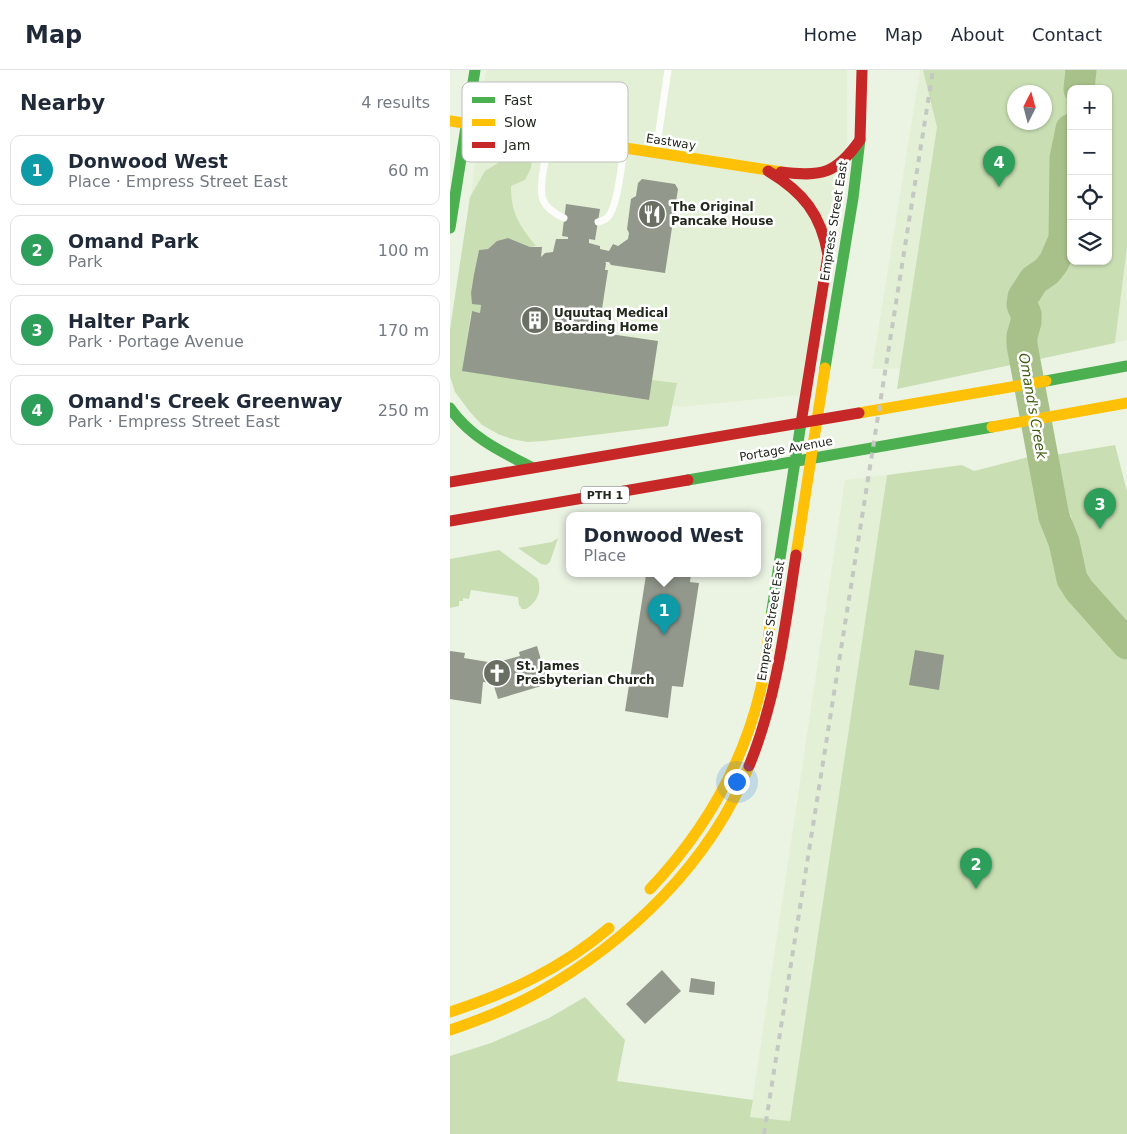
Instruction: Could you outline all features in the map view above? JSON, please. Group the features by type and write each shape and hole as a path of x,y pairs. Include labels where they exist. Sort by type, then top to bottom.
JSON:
{"main road":[{"name":"Empress Street East","path":"450,1030 510,1007 539,993 577,970 619,937 650,908 686,869 714,832 732,802 751,762 767,715 778,670 853,196 860,140 862,70"},
{"name":"Eastway","path":"628,149 768,171 807,174 831,170 845,160 860,140"},
{"path":"450,228 462,149"},
{"name":"Empress Street East","path":"644,895 666,871 712,810 730,777 753,716 761,686 785,519 827,264 827,247 823,231 812,208 788,182 768,171"},
{"name":"Portage Avenue","path":"450,482 1127,366"},
{"name":"Portage Avenue","path":"450,521 1127,403"},
{"path":"450,408 466,428 480,440 531,467"},
{"path":"450,1012 476,1004 531,980 572,956 618,920"}],"lane":[{"path":"655,153 668,70"},
{"path":"546,162 542,187 543,198 548,208 564,218"},
{"path":"598,222 608,218 611,212 616,196 622,162"}],"shaded area":[{"path":"486,70 847,70 847,142 799,395 680,407 450,371 475,162 628,162 628,82 485,82"},
{"path":"920,70 973,70 924,368 872,369"},
{"path":"923,70 1127,70 1127,247 1115,343 897,389 937,127"},
{"path":"499,162 532,162 531,168 525,180 511,186 511,195 517,218 536,246 530,247 508,238 497,241 488,249 479,250 472,303 481,305 480,313 471,312 463,370 648,400 652,380 677,383 668,426 527,442 500,435 482,425 455,392 450,376 450,329 470,197 485,171"},
{"path":"1127,247 1127,340 1115,343"},
{"path":"1115,445 1127,491 1127,629 1105,603 1087,586 1078,572 1076,543 1071,515 1062,514 1049,456"},
{"path":"1036,455 1044,484 1045,518 1055,541 1061,549 1062,566 1067,587 1081,608 1122,657 1127,660 1127,1134 450,1134 450,1056 491,1043 549,1018 585,997 625,1040 617,1081 753,1100 750,1117 790,1121 887,475 962,465 974,471"},
{"path":"887,475 790,1121 750,1117 845,480"},
{"path":"558,538 550,562 546,565 541,564 518,548 552,542"},
{"path":"499,550 537,578 539,592 536,600 526,609 522,609 519,605 518,597 471,590 469,599 463,598 463,601 459,601 459,606 450,608 450,559"}],"building":[{"name":"Uquutaq Medical Boarding Home","path":"642,179 675,184 678,189 665,273 611,265 609,262 605,262 605,270 608,270 599,328 597,328 596,332 658,341 649,400 462,371 472,311 480,313 481,305 472,304 471,293 479,250 488,249 497,241 508,238 530,247 542,247 541,257 545,253 553,252 556,239 568,239 568,237 562,236 566,204 600,209 595,240 589,239 589,243 609,251 613,244 618,246 628,239 629,233 627,229 631,199 636,196 638,183"},
{"path":"646,577 691,577 690,582 699,583 683,687 672,686 668,718 625,711"},
{"name":"St. James Presbyterian Church","path":"537,646 548,684 498,699 493,683 483,682 481,704 450,699 450,651 465,653 464,658 494,663 520,656 519,652"},
{"path":"915,650 944,655 939,690 909,685"},
{"path":"662,970 681,991 645,1024 626,1004"},
{"path":"691,978 715,982 714,995 689,992"}],"waterway":[{"name":"Omand's Creek","path":"1079,85 1081,70"},
{"name":"Omand's Creek","path":"1071,130 1065,158 1064,239 1054,262 1047,271 1034,280 1023,297 1022,305 1026,314 1026,322 1022,336 1022,345 1054,517 1064,542 1072,579 1079,590 1127,644"}],"railway":[{"path":"764,1134 933,70"}],"traffic: fast":[{"path":"473,82 475,70"},
{"path":"825,368 853,198 860,139"},
{"path":"450,228 462,152"},
{"path":"1046,381 1127,366"},
{"path":"450,408 476,435 497,449 531,467"},
{"path":"771,616 801,423"},
{"path":"688,480 992,427"}],"traffic: slow":[{"path":"450,121 462,123"},
{"path":"628,148 781,172"},
{"path":"796,555 825,368"},
{"path":"859,413 1046,381"},
{"path":"992,427 1127,403"},
{"path":"650,889 670,867 704,821 719,796 744,744 761,688 771,616"},
{"path":"450,1030 495,1013 537,993 571,973 634,924 663,897 689,867 712,835 732,802 749,766"},
{"path":"450,1012 472,1005 534,978 573,955 609,928"}],"traffic: jam":[{"path":"860,139 862,70"},
{"path":"781,172 807,174 827,171 843,160 860,140"},
{"path":"768,171 801,196 821,228 828,255 801,423"},
{"path":"450,482 859,413"},
{"path":"450,521 688,480"},
{"path":"749,766 767,714 779,662 796,555"}],"place":[{"name":"Omand's Creek Greenway","path":"999,187"},
{"name":"The Original Pancake House","path":"652,214"},
{"name":"Uquutaq Medical Boarding Home","path":"535,320"},
{"name":"Halter Park","path":"1100,529"},
{"name":"Donwood West","path":"664,635"},
{"name":"St. James Presbyterian Church","path":"497,673"},
{"name":"Omand Park","path":"976,889"}]}
